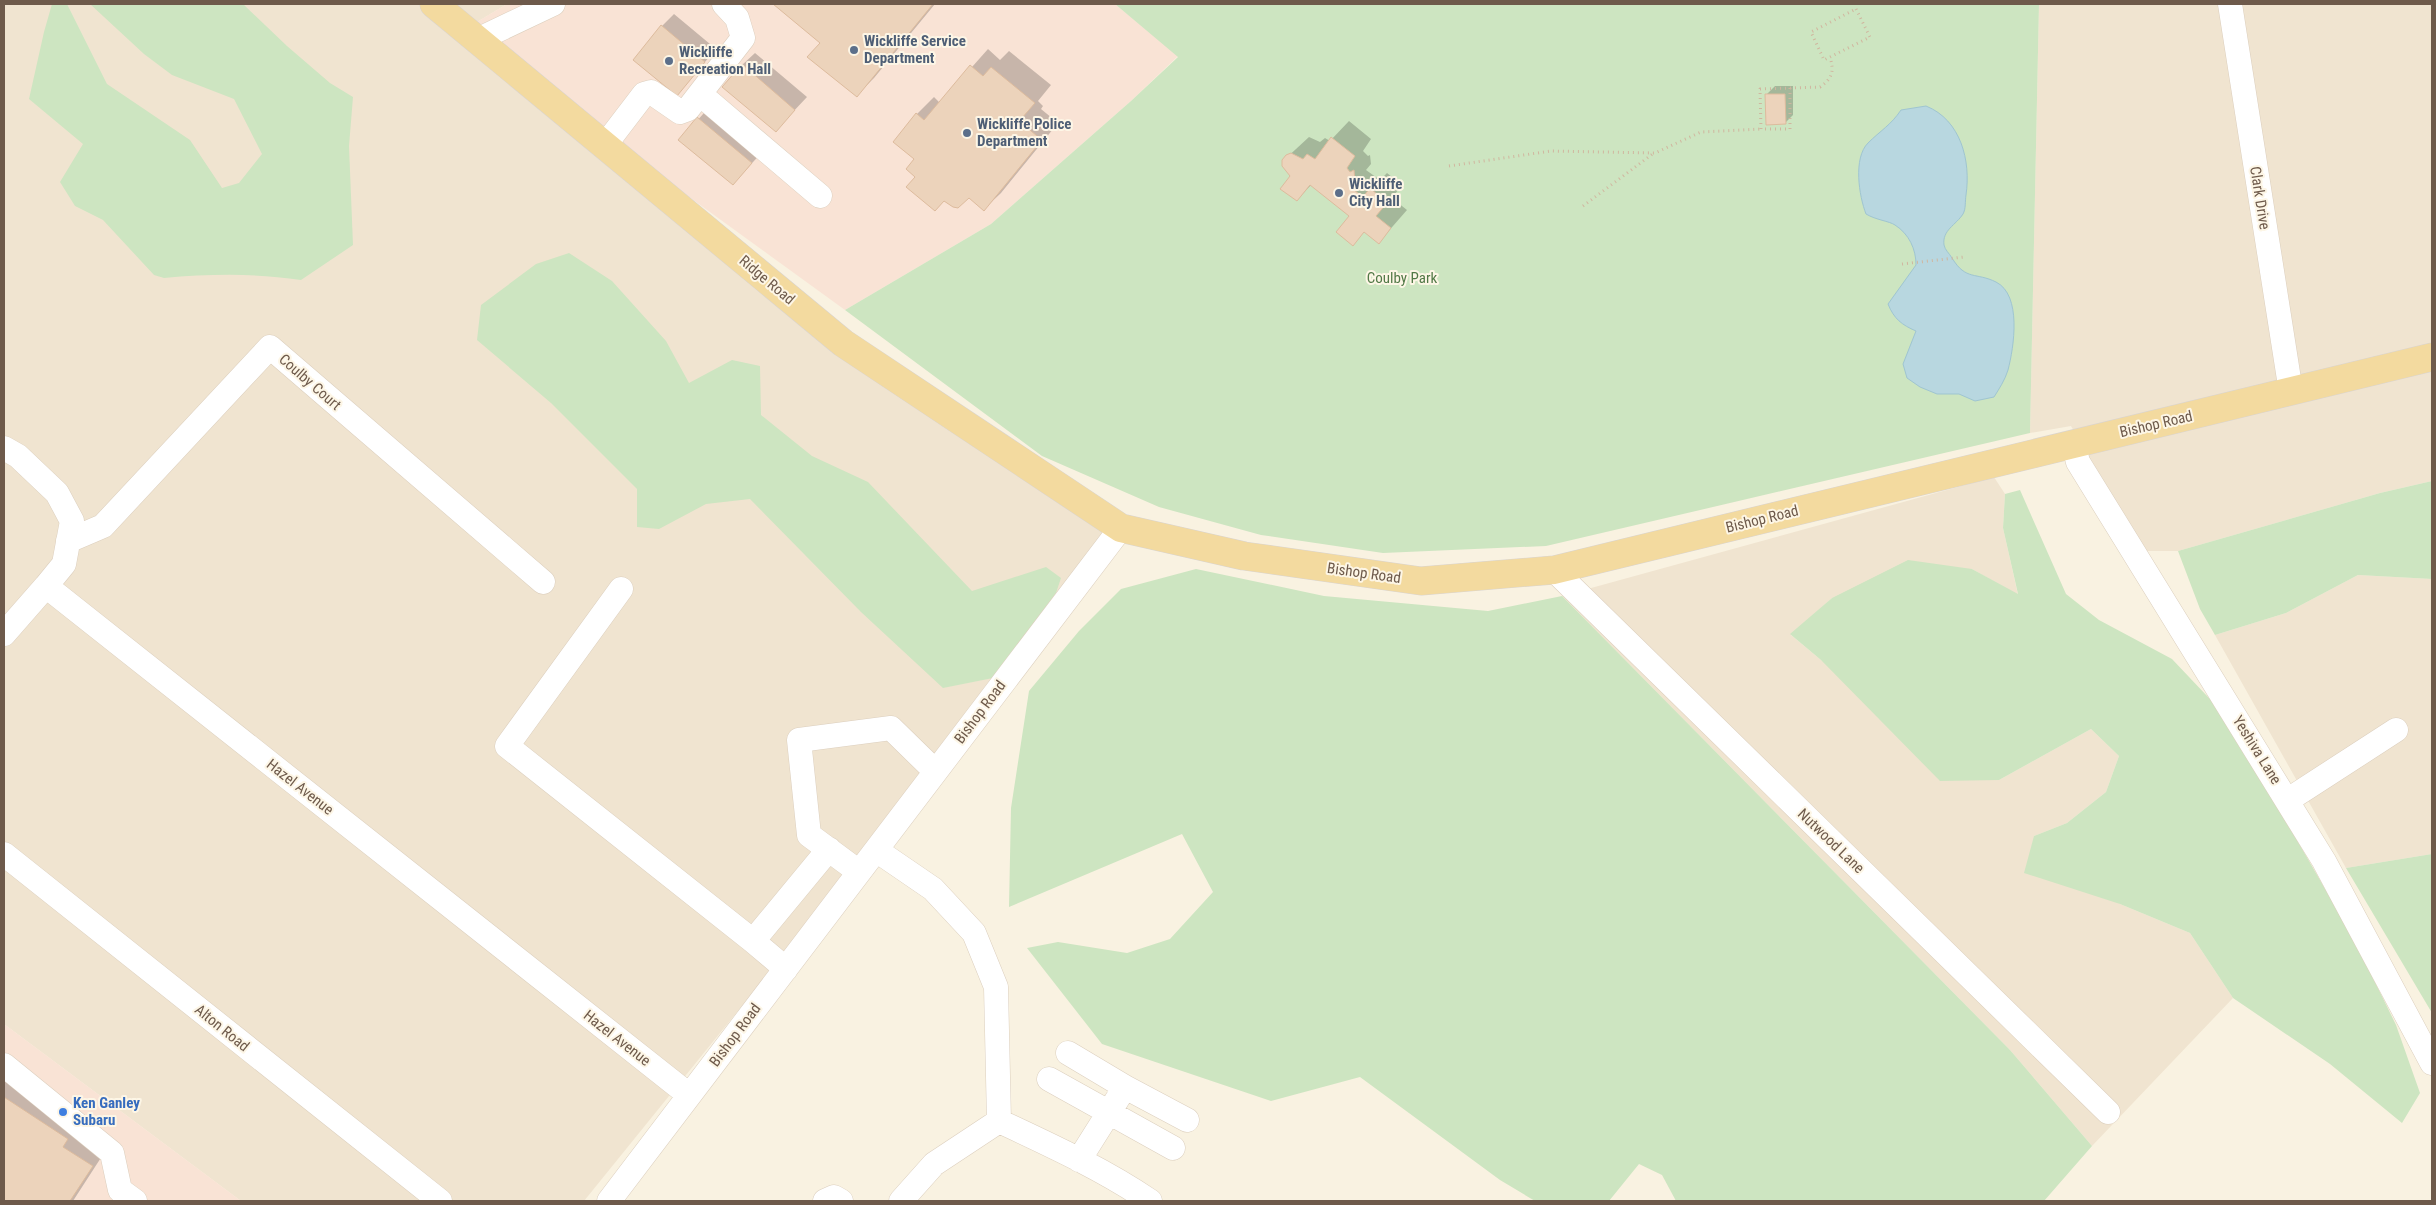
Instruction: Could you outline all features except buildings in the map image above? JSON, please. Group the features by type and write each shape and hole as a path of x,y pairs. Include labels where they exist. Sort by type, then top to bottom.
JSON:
{"main road":[{"name":"Ridge Road","path":"434,4 843,342 1120,528"},
{"name":"Bishop Road","path":"1120,528 1244,556 1420,581 1554,570 2432,357"}],"street":[{"path":"478,40 553,4"},
{"path":"605,145 644,94 651,92 680,112 688,109 743,38 737,18 724,4"},
{"name":"Clark Drive","path":"2230,4 2291,392"},
{"path":"700,94 820,196"},
{"name":"Coulby Court","path":"68,540 102,526 270,347 543,582"},
{"name":"Yeshiva Lane","path":"2073,443 2078,462 2324,861 2432,1063"},
{"path":"4,448 18,456 57,493 72,521 64,564 4,634"},
{"name":"Bishop Road","path":"609,1201 1120,528"},
{"name":"Nutwood Lane","path":"1554,570 2108,1112"},
{"name":"Hazel Avenue","path":"46,586 689,1095"},
{"path":"621,589 507,746 786,968"},
{"path":"859,872 809,834 799,740 891,728 935,772"},
{"path":"2288,800 2396,730"},
{"path":"753,941 829,849"},
{"path":"876,850 933,889 974,933 996,987 999,1121"},
{"name":"Alton Road","path":"4,854 440,1201"},
{"path":"1068,1053 1125,1087 1187,1120"},
{"path":"4,1066 112,1153 120,1190 135,1201"},
{"path":"1049,1079 1172,1148"},
{"path":"1079,1160 1125,1087"},
{"path":"999,1121 1079,1160 1128,1186 1150,1201"},
{"path":"901,1201 934,1164 999,1121"},
{"path":"825,1201 834,1197 841,1201"}],"path":[{"path":"1856,9 1870,37 1830,57 1824,60 1811,32 1856,9"},
{"path":"1761,129 1760,89 1820,87 1828,82 1834,69 1830,57"},
{"path":"1583,206 1654,153 1701,132 1790,129 1790,88"},
{"path":"1450,166 1551,151 1654,153"},
{"path":"1902,264 1964,257"}],"shaded area":[{"path":"4,4 422,4 1112,532 1056,593 754,991 584,1201 241,1201 4,1024"},
{"path":"447,4 507,4 472,25"},
{"path":"507,4 1115,4 1178,56 1131,101 991,224 845,310 623,149 472,25"},
{"path":"2039,4 2432,4 2432,481 2380,493 2178,551 2143,551 2071,426 2030,433"},
{"path":"1994,477 2005,494 2003,528 2018,595 1972,569 1832,598 1791,635 1821,660 1999,780 2091,729 2119,756 2106,792 2067,823 2034,836 2120,904 2190,933 2233,998 2092,1146 2010,1050 1562,596"},
{"path":"2358,575 2432,579 2432,854 2346,868 2215,635 2286,613"},
{"name":"Ken Ganley Subaru","path":"4,1024 241,1201 4,1201"}],"green space":[{"path":"52,4 67,4 107,84 190,140 222,188 239,183 262,154 234,99 172,75 144,54 90,4 243,4 287,46 330,83 353,97 349,146 353,245 301,280 250,275 164,278 154,275 103,220 75,206 60,182 83,144 29,99"},
{"name":"Coulby Park","path":"1115,4 2039,4 2030,433 1546,546 1383,553 1261,535 1159,507 1042,456 845,310 991,224 1131,101 1178,57"},
{"path":"569,253 612,281 666,341 689,383 732,360 760,366 761,415 812,456 868,482 972,591 1046,567 1061,578 1056,593 993,678 943,688 861,612 750,499 706,504 659,529 637,527 637,489 551,403 477,340 481,305 536,264"},
{"path":"2432,481 2432,579 2358,575 2286,613 2215,635 2200,609 2178,551 2380,493"},
{"path":"2020,490 2066,594 2099,620 2172,659 2225,715 2355,941 2396,1025 2420,1093 2402,1123 2330,1064 2233,998 2190,933 2120,904 2024,873 2034,836 2067,823 2106,792 2119,756 2091,729 1999,780 1940,781 1821,660 1790,634 1832,598 1908,560 1972,569 2018,594 2003,528 2005,494"},
{"path":"1196,569 1324,596 1488,611 1562,596 2010,1050 2092,1146 2044,1201 1676,1201 1662,1175 1639,1164 1609,1201 1535,1201 1500,1180 1360,1077 1271,1101 1102,1044 1027,948 1058,942 1127,953 1170,939 1213,892 1182,834 1009,907 1011,808 1029,691 1079,631 1121,589"},
{"path":"2432,854 2432,1013 2346,868"}],"water":[{"path":"1926,106 1938,112 1955,131 1961,143 1967,169 1965,210 1945,235 1946,250 1962,270 1996,282 2004,289 2010,298 2013,309 2014,335 2007,374 1994,397 1975,401 1959,394 1937,394 1920,387 1907,378 1903,364 1916,331 1899,321 1888,304 1916,265 1915,253 1908,237 1900,229 1866,214 1861,197 1860,158 1868,143 1901,110"}],"place":[{"name":"Wickliffe Service Department","path":"854,50"},
{"name":"Wickliffe Recreation Hall","path":"669,61"},
{"name":"Wickliffe Police Department","path":"967,133"},
{"name":"Wickliffe City Hall","path":"1339,193"},
{"name":"Ken Ganley Subaru","path":"63,1112"}]}
